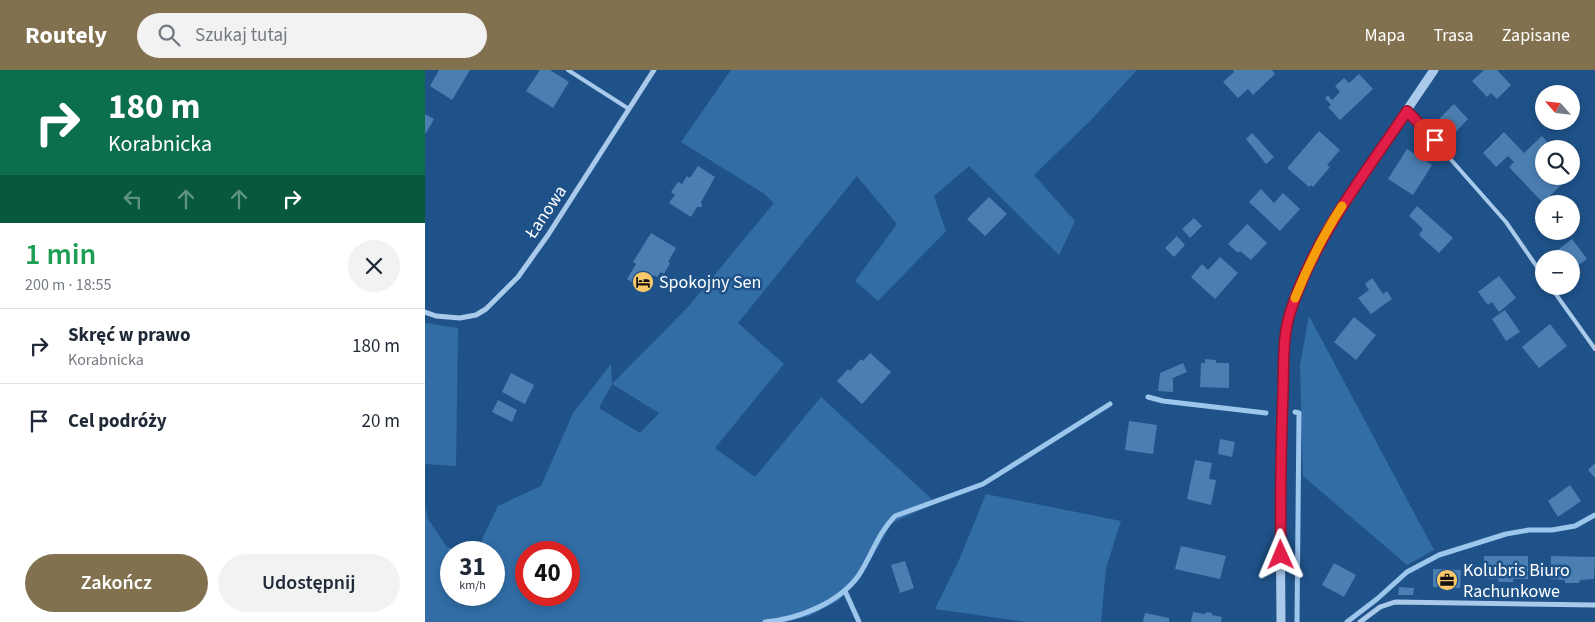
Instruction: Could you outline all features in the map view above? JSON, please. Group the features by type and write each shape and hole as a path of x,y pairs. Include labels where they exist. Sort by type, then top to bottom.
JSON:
{"street":[{"name":"Łanowa","path":"425,312 437,316 460,318 476,315 486,309 518,277 541,245 654,70"},
{"path":"1281,622 1280,477 1285,338 1290,311 1329,225 1433,70"},
{"path":"1360,622 1381,607 1395,602 1595,605"}],"lane":[{"path":"568,70 629,110"},
{"path":"1407,111 1506,222 1535,263"},
{"path":"1557,295 1595,349"}],"shaded area":[{"path":"731,70 1137,70 1090,121 1034,175 1075,221 1059,255 969,166 934,196 946,231 878,301 855,281 897,224 857,176 738,323 784,364 715,448 755,477 821,397 936,503 892,523 858,581 838,601 809,616 785,622 425,622 425,505 428,519 443,541 440,541 440,606 505,606 505,541 481,541 498,506 541,486 573,413 611,364 612,384 688,307 774,203 763,193 681,142","holes":["612,384 659,413 640,433 599,408"]},
{"path":"1309,316 1434,550 1407,565 1303,476 1300,365"},
{"path":"425,323 458,328 456,466 425,464"},
{"path":"986,494 1121,521 1106,568 1101,622 1027,622 935,609 959,560"}],"building":[{"path":"439,70 470,70 452,100 430,86"},
{"path":"540,70 550,70 569,82 553,108 526,91"},
{"path":"1233,70 1272,70 1275,74 1253,95 1248,89 1238,98 1223,82 1234,72"},
{"path":"1484,70 1497,70 1511,85 1497,99 1491,93 1487,97 1472,81"},
{"path":"1359,74 1373,89 1340,120 1328,107 1331,105 1325,98 1328,95 1332,100 1340,92 1335,86 1344,78 1349,83"},
{"path":"1454,104 1468,119 1452,136 1437,121"},
{"path":"425,114 434,119 426,133 425,133"},
{"path":"1319,131 1340,150 1327,165 1330,167 1313,187 1311,185 1309,187 1287,168"},
{"path":"1504,132 1524,153 1535,143 1535,185 1561,185 1551,195 1535,195 1509,167 1514,162 1508,156 1496,167 1483,153"},
{"path":"1252,133 1274,157 1266,164 1246,139"},
{"path":"1407,149 1432,165 1413,195 1388,179"},
{"path":"698,166 715,177 701,202 702,207 697,207 691,217 669,203 675,195 671,192 678,182 682,184 687,176 690,178"},
{"path":"1261,189 1274,203 1283,193 1300,209 1280,231 1249,202"},
{"path":"989,197 1007,214 985,236 967,219"},
{"path":"1417,206 1453,238 1439,253 1419,235 1423,229 1409,216"},
{"path":"1194,218 1202,226 1190,238 1182,229"},
{"path":"1247,224 1267,243 1251,260 1240,251 1238,253 1228,244"},
{"path":"651,233 676,248 664,274 661,272 657,277 653,275 645,290 627,279 636,264 633,262"},
{"path":"1177,236 1185,245 1174,257 1165,248"},
{"path":"1573,240 1587,259 1580,264 1580,250 1558,250"},
{"path":"1220,257 1238,273 1215,299 1191,277 1202,264 1208,270"},
{"path":"1499,276 1516,298 1499,312 1492,302 1488,305 1478,292"},
{"path":"1372,278 1383,294 1387,291 1392,299 1371,314 1358,298 1369,290 1365,284"},
{"path":"1505,310 1520,332 1506,341 1492,319"},
{"path":"1354,317 1376,335 1356,360 1334,342"},
{"path":"1550,324 1567,346 1539,368 1522,347"},
{"path":"870,353 891,372 862,404 837,381 848,369 850,371 861,359 863,361"},
{"path":"1205,359 1216,360 1216,363 1229,363 1229,388 1200,387 1201,363 1205,363"},
{"path":"1183,363 1187,372 1173,378 1173,392 1158,391 1160,373"},
{"path":"511,373 534,385 525,404 502,392"},
{"path":"498,400 517,410 512,422 492,412"},
{"path":"1129,421 1157,425 1153,454 1125,450"},
{"path":"1220,439 1235,442 1232,457 1218,454"},
{"path":"1195,460 1212,463 1209,479 1216,480 1211,505 1187,499"},
{"path":"1595,463 1595,478 1588,470"},
{"path":"1570,485 1581,501 1558,517 1548,501"},
{"path":"1181,546 1226,556 1220,579 1175,569"},
{"path":"1484,556 1528,556 1528,579 1513,579 1513,582 1499,582 1498,579 1484,578"},
{"path":"1551,556 1595,557 1594,579 1580,580 1579,583 1565,583 1565,580 1550,579"},
{"path":"905,561 914,588 900,593 891,565"},
{"path":"1334,563 1356,575 1344,597 1322,585"},
{"path":"1433,569 1461,570 1460,588 1433,587"},
{"path":"1399,587 1414,588 1413,595 1398,595"},
{"path":"1193,612 1212,613 1212,615 1222,617 1221,622 1191,622"},
{"path":"1145,613 1169,618 1169,622 1143,622"}],"waterway":[{"path":"1148,397 1163,401 1266,413"},
{"path":"765,622 804,613 841,594 859,575 880,537 895,516 983,484 1110,404"},
{"path":"1295,412 1299,413 1297,622"},
{"path":"1347,622 1377,599 1407,572 1439,555 1506,534 1575,526 1595,515"},
{"path":"845,591 859,622"}],"slow traffic":[{"path":"1295,298 1329,225 1342,206"}],"place":[{"name":"Spokojny Sen","path":"643,282"},
{"name":"Kolubris Biuro Rachunkowe","path":"1447,580"}],"route":[{"path":"1281,555 1280,486 1285,338 1290,311 1329,225 1407,111 1435,140"}]}
